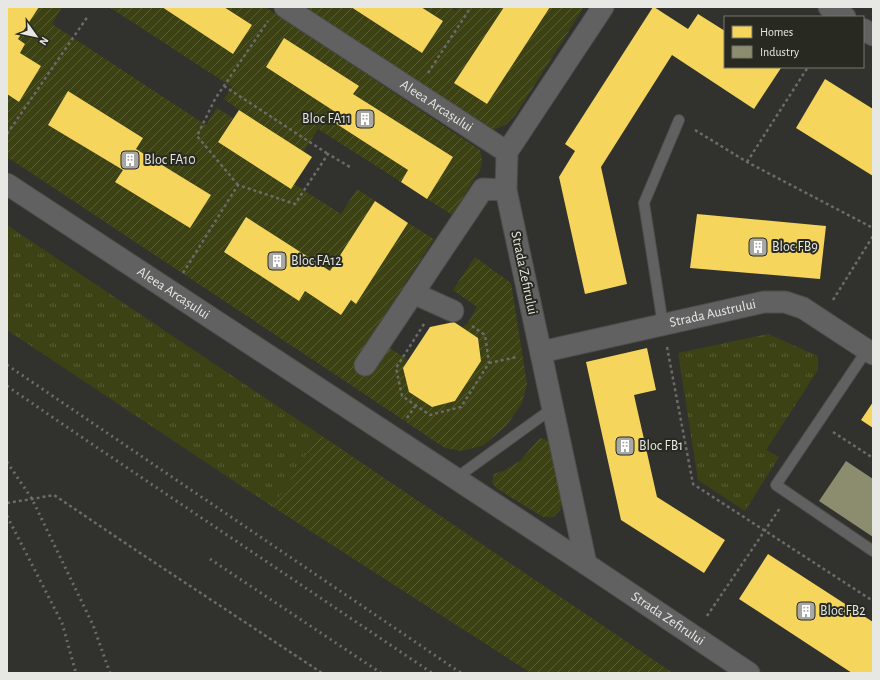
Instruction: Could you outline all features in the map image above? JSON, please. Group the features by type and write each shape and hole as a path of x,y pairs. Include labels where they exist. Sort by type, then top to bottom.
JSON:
{"street":[{"name":"Aleea Arcașului","path":"285,7 507,152"},
{"path":"507,152 603,7"},
{"path":"829,7 843,16"},
{"path":"864,30 873,35"},
{"name":"Strada Zefirului","path":"507,152 506,190 586,564"},
{"name":"Aleea Arcașului","path":"7,184 340,402"},
{"path":"365,365 483,189 506,190"},
{"path":"413,293 460,317"},
{"name":"Strada Austrului","path":"541,352 764,302 785,302 803,308 870,352"},
{"name":"Strada Zefirului","path":"340,402 749,673"}],"lane":[{"path":"663,325 644,203 679,120"},
{"path":"870,352 819,422 776,485 873,551"},
{"path":"456,478 553,408"}],"path":[{"path":"416,92 471,7"},
{"path":"7,134 88,16"},
{"path":"268,20 215,99 197,136 238,185 295,204 328,154"},
{"path":"747,162 807,68"},
{"path":"224,86 350,167"},
{"path":"679,120 747,162 873,228"},
{"path":"171,292 238,185"},
{"path":"821,320 873,236"},
{"path":"427,318 396,368 402,396 430,415 461,407 489,363 485,335 460,317"},
{"path":"663,325 693,484 873,601"},
{"path":"489,363 541,352"},
{"path":"819,422 873,458"},
{"path":"693,636 789,494"},
{"path":"7,503 54,495 322,673"}],"green space":[{"path":"39,7 62,7 52,24 206,125 217,108 233,118 218,142 291,189 294,184 341,214 357,189 375,201 330,271 246,217 224,252 298,300 305,291 341,315 351,300 356,303 408,223 434,239 371,336 408,360 403,368 409,392 432,407 455,401 481,361 478,338 462,328 468,323 477,307 453,290 475,257 511,283 527,384 522,403 507,425 484,445 462,451 445,448 7,157 7,94 19,102 41,66 20,53 25,44 18,39","holes":["68,92 143,137 136,149 211,195 190,228 115,182 123,170 48,125"]},
{"path":"109,7 162,7 233,54 252,25 224,7 265,7 480,150 482,161 481,168 452,215 427,199 453,157 353,94 358,86 284,39 266,67 340,115 335,123 408,170 401,182 318,129 303,152 224,99 232,87"},
{"path":"305,7 351,7 422,53 443,21 421,7 450,7 455,11 458,7 504,7 455,83 487,104 550,7 584,7 516,114 505,125 492,130"},
{"path":"7,225 319,434 273,507 7,330"},
{"path":"768,334 818,356 818,370 766,450 779,457 745,511 698,480 678,353"},
{"path":"319,434 673,673 531,673 273,507"},
{"path":"540,438 547,440 551,449 563,499 560,510 553,517 543,517 496,488 492,482 494,474 505,470 520,461"}],"building: Homes":[{"path":"7,7 39,7 18,39 25,44 20,53 41,66 19,102 7,94"},
{"path":"162,7 224,7 252,25 233,54"},
{"path":"351,7 421,7 443,21 422,53"},
{"path":"504,7 550,7 487,104 454,83"},
{"path":"653,7 688,29 698,14 724,30 724,68 781,68 754,109 672,55 601,167 627,284 585,294 559,177 575,151 565,144"},
{"name":"Bloc FA11","path":"284,38 359,86 353,94 453,157 427,199 401,182 408,170 335,123 340,115 266,67"},
{"path":"825,79 873,109 873,176 796,128"},
{"name":"Bloc FA10","path":"68,91 143,138 136,149 211,195 190,228 115,182 123,170 48,125"},
{"path":"239,110 312,157 291,189 218,142"},
{"name":"Bloc FA12","path":"375,201 408,223 356,304 351,300 341,315 305,291 299,301 224,252 246,217 330,271"},
{"name":"Bloc FB9","path":"697,214 826,226 820,279 690,268"},
{"path":"454,322 478,338 481,361 455,401 432,407 409,392 403,368 430,327"},
{"name":"Bloc FB1","path":"647,348 656,390 634,395 657,497 725,540 704,573 621,520 586,362"},
{"path":"873,402 873,428 861,420"},
{"name":"Bloc FB2","path":"768,554 873,622 873,673 852,673 739,599"}],"building: Industry":[{"path":"846,461 873,479 873,537 819,501"}],"railway":[{"path":"7,365 461,673"},
{"path":"7,386 432,673"},
{"path":"7,462 32,499 93,625 110,673"},
{"path":"7,516 62,623 76,673"},
{"path":"210,559 381,673"}],"place":[{"name":"Bloc FA11","path":"365,119"},
{"name":"Bloc FA10","path":"130,160"},
{"name":"Bloc FB9","path":"758,247"},
{"name":"Bloc FA12","path":"277,261"},
{"name":"Bloc FB1","path":"625,446"},
{"name":"Bloc FB2","path":"806,611"}]}
